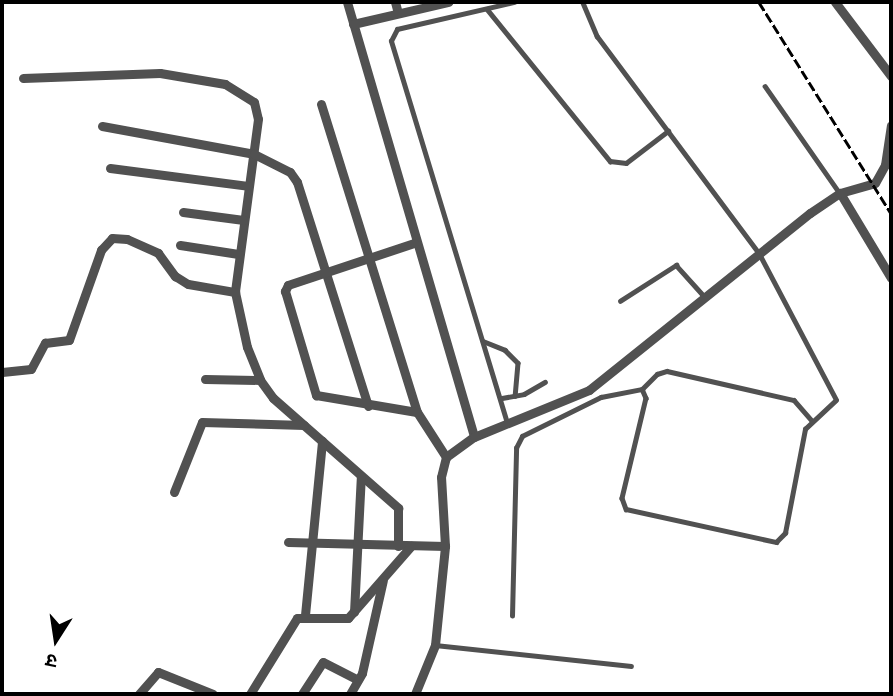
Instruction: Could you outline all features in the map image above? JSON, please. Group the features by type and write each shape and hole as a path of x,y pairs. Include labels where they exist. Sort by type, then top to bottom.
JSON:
{"street":[{"path":"346,2 414,243 474,437"},
{"path":"395,2 398,13"},
{"path":"353,24 443,2"},
{"path":"835,2 891,76"},
{"path":"23,78 138,72 225,84 254,102 258,119 235,292 260,380 304,425 398,508 398,546"},
{"path":"321,104 417,412 446,457"},
{"path":"415,694 435,646 437,546 446,457 474,437 589,390 840,193 875,183 883,173 891,125"},
{"path":"102,126 254,154 290,172 327,272 369,406"},
{"path":"110,168 248,186"},
{"path":"840,193 891,278"},
{"path":"183,212 243,220"},
{"path":"2,372 31,369 45,343 69,340 101,250 112,238 127,239 158,253 174,276 188,284 235,292"},
{"path":"414,243 288,285 285,291 314,392 326,400 417,412"},
{"path":"180,245 238,254"},
{"path":"205,379 260,380"},
{"path":"174,492 202,422 304,425"},
{"path":"305,615 322,441"},
{"path":"354,612 361,476"},
{"path":"288,542 437,546"},
{"path":"250,694 295,621 305,615 342,620 354,612 411,546"},
{"path":"350,694 358,680 384,578"},
{"path":"302,694 323,662 358,680"},
{"path":"139,694 158,672 213,694"}],"lane":[{"path":"508,425 502,398 443,225 391,41 397,29 514,2"},
{"path":"582,2 590,26 759,254 835,395 834,406 805,429 785,533 770,542 626,509 622,498 646,398 642,389"},
{"path":"488,9 610,161 625,163 668,131"},
{"path":"765,86 840,193"},
{"path":"620,301 676,265 705,297"},
{"path":"483,341 505,350 518,363 515,396"},
{"path":"512,616 517,441 601,397 642,389 657,374 667,371 794,400 812,421"},
{"path":"502,398 515,396 545,382"},
{"path":"435,646 632,666"}],"railway":[{"path":"759,2 891,213"}]}
